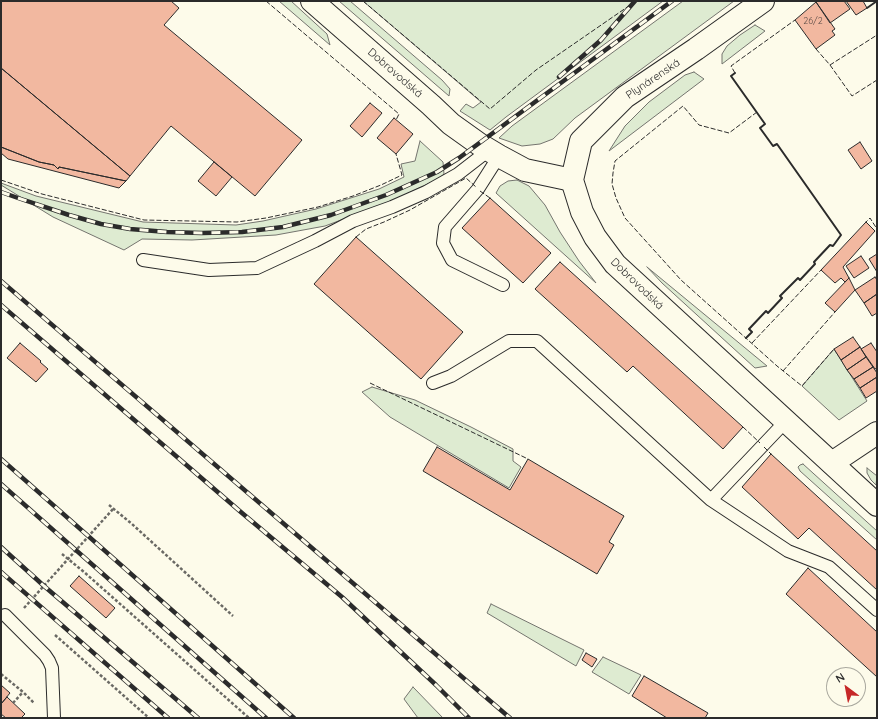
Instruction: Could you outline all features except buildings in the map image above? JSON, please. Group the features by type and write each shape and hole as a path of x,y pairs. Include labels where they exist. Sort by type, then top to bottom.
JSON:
{"main road":[{"name":"Dobrovodská","path":"312,1 426,100 451,124 479,144 525,170 572,180 582,212 595,237 615,264 877,505"},
{"name":"Plynárenská","path":"572,180 581,141 625,97 763,1"},
{"path":"832,463 877,433"}],"lane":[{"path":"144,260 209,270 257,268 315,241 353,221 392,207 426,192 494,153"},
{"path":"494,153 478,189 445,227 443,243 452,260 503,285"},
{"path":"433,383 451,376 509,341 537,341 711,500 788,551 829,567 877,610"},
{"path":"711,500 786,421"},
{"path":"8,619 45,655 49,661 52,668 54,718"}],"path":[{"path":"109,505 233,616"},
{"path":"8,619 24,608 113,509"},
{"path":"62,554 249,718"},
{"path":"21,605 24,608"},
{"path":"54,634 149,718"},
{"path":"1,674 40,708"},
{"path":"13,703 23,692"}],"green space":[{"path":"279,1 291,1 327,34 330,45"},
{"path":"339,1 350,1 442,80 450,89 449,96"},
{"path":"363,1 663,1 490,130 460,111 466,104 473,108 481,102"},
{"path":"683,1 734,1 575,118 553,139 540,144 522,146 499,138 512,126"},
{"path":"755,25 765,31 722,64 722,54 727,46"},
{"path":"694,72 704,79 609,151 625,126 649,102 685,75"},
{"path":"420,141 443,162 444,174 438,179 392,201 325,226 276,235 192,240 142,239 124,250 53,217 1,185 1,183 36,196 143,222 236,225 263,221 316,209 379,189 404,177 401,164 415,161"},
{"path":"517,180 529,186 545,205 560,232 579,261 596,283 496,193 500,186 508,181"},
{"path":"647,267 767,366 755,368 662,283"},
{"path":"834,349 867,401 839,420 802,386"},
{"path":"372,387 415,400 513,449 513,461 521,467 509,488 390,417 362,392"},
{"path":"803,464 877,531 877,540 800,471 798,467"},
{"path":"867,468 877,476 876,485 867,473"},
{"path":"491,604 584,650 576,666 487,613"},
{"path":"603,657 641,675 629,694 592,672"},
{"path":"413,687 443,718 418,718 404,699"}],"railway":[{"path":"559,77 601,40 635,1"},
{"path":"1,192 101,224 130,229 167,232 242,232 283,227 331,215 386,195 437,172 459,158 672,1"},
{"path":"1,281 510,718"},
{"path":"1,305 242,513 342,597 469,718"},
{"path":"1,459 294,718"},
{"path":"1,484 266,718"},
{"path":"1,547 44,586 198,718"},
{"path":"1,572 168,718"}],"fence":[{"path":"266,1 399,114 396,120"},
{"path":"363,1 490,109 536,70 636,1"},
{"path":"735,73 731,66 795,20"},
{"path":"816,49 830,65 877,35"},
{"path":"830,65 852,96 877,80"},
{"path":"757,112 729,133 699,125 683,106 615,161 612,184 616,198 625,218 681,280 777,366 802,386 834,349"},
{"path":"1,180 42,194 144,220 237,222 266,218 318,207 381,185 402,175 396,154"},
{"path":"356,237 366,229 410,210 466,178 476,187"},
{"path":"480,191 490,198"},
{"path":"864,224 870,218 877,229"},
{"path":"752,343 822,269"},
{"path":"783,371 835,312"},
{"path":"370,383 528,459"},
{"path":"743,427 760,443"},
{"path":"764,447 771,454"}],"wall":[{"path":"867,8 877,1"},
{"path":"735,73 731,76 765,124 760,128 773,146 777,144 841,235 833,246 830,245 814,262 815,264 800,280 798,278 780,296 782,298 768,313 766,311 749,329 752,332 746,338"}]}
